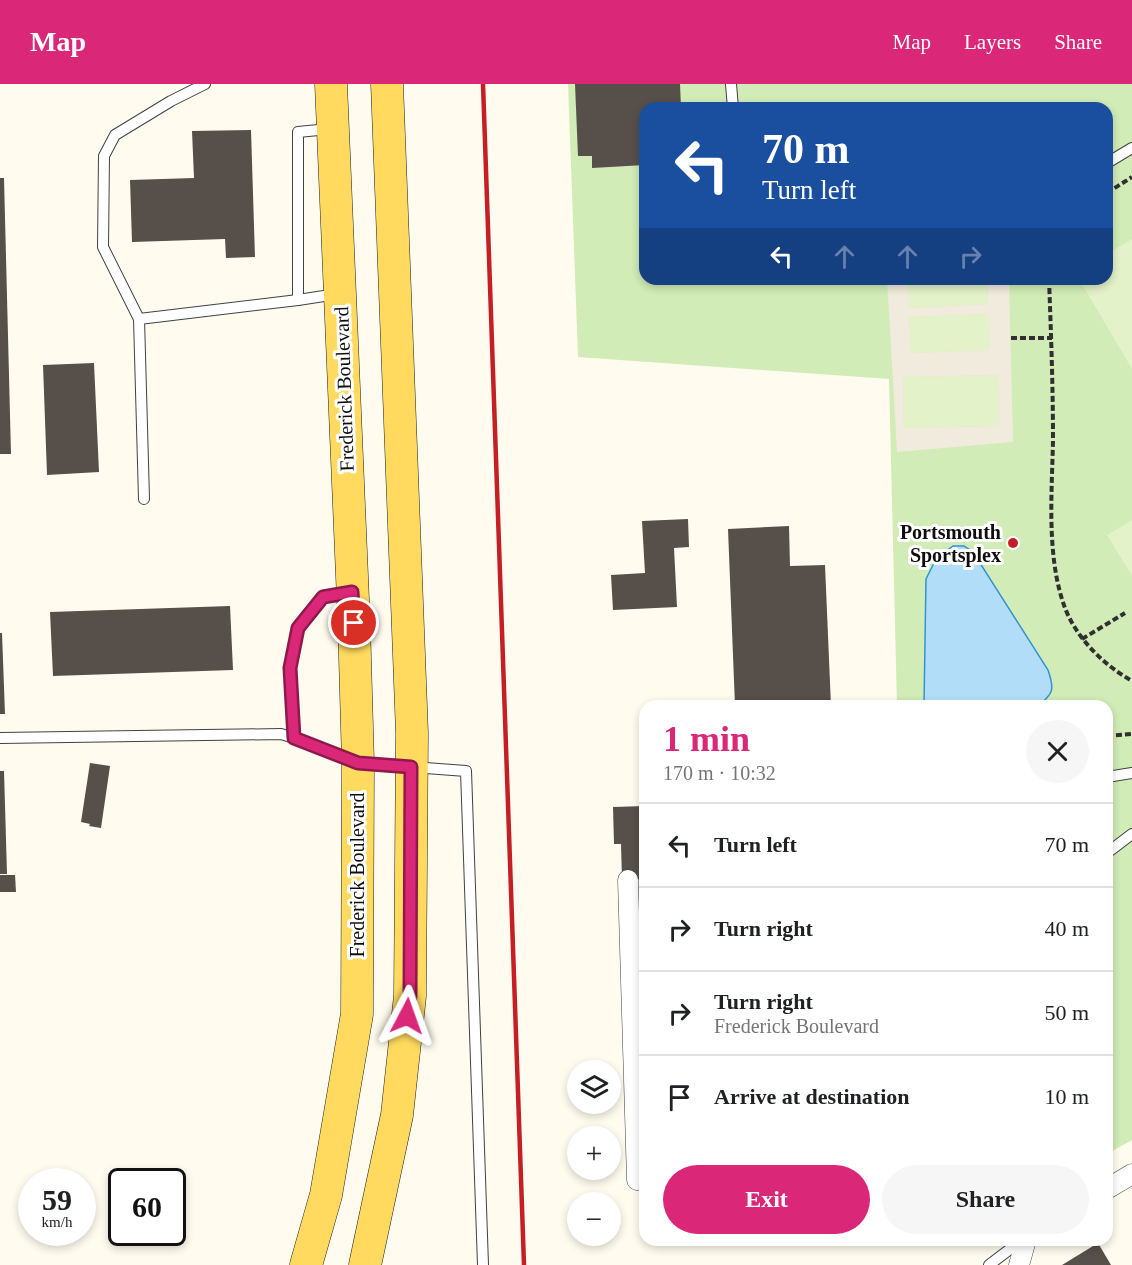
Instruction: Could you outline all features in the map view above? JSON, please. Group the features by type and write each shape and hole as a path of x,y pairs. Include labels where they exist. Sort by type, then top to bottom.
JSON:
{"main road":[{"name":"Frederick Boulevard","path":"306,1265 326,1196 357,1014 358,763 331,84"},
{"path":"365,1265 397,1115 410,996 411,767 387,84"}],"street":[{"path":"628,880 637,1180 639,1180"},
{"path":"1113,1185 1132,1174"},
{"path":"1019,1265 1023,1246"}],"lane":[{"path":"144,499 139,320 104,247 104,156 115,135 171,101 205,84"},
{"path":"731,84 733,102"},
{"path":"298,300 298,132 333,129"},
{"path":"1113,159 1132,148"},
{"path":"139,320 340,294"},
{"path":"294,738 290,668 298,628 323,597 352,592"},
{"path":"0,738 281,734 358,763 466,771 483,1265"},
{"path":"1113,776 1132,773"},
{"path":"1113,848 1132,834"},
{"path":"989,1265 1016,1246"}],"path":[{"path":"1113,189 1132,177"},
{"path":"1049,285 1052,338 1052,520 1056,576 1066,609 1082,639 1115,672 1132,681"},
{"path":"1011,338 1052,338"},
{"path":"1082,639 1125,612"},
{"path":"1113,736 1132,734"}],"green space":[{"name":"Portsmouth Sportsplex","path":"568,84 1132,84 1132,1140 1113,1151 1113,700 897,700 889,379 578,357"},
{"path":"1132,239 1132,369 1083,285 1113,285 1113,250"},
{"path":"907,285 987,285 988,304 908,308"},
{"path":"989,314 990,350 911,353 909,317"},
{"path":"998,375 999,426 904,428 903,377"},
{"path":"1132,520 1132,576 1107,535"}],"shaded area":[{"path":"887,285 907,285 909,308 988,304 987,285 1009,285 1013,442 897,452","holes":["988,314 990,350 911,353 909,317","998,375 999,426 904,428 903,377"]}],"water":[{"path":"953,546 964,546 973,552 1048,670 1052,687 1050,695 1045,700 924,700 926,579 936,559"}],"building":[{"path":"575,84 680,84 681,102 639,102 639,165 592,168 592,156 578,156"},
{"path":"251,130 255,257 226,258 225,239 132,242 130,180 194,178 192,131"},
{"path":"0,178 4,178 11,454 0,454"},
{"path":"94,363 99,472 47,475 43,365"},
{"path":"688,519 689,547 674,548 677,607 613,610 611,575 645,573 642,521"},
{"path":"789,526 790,566 825,565 831,700 735,700 728,529"},
{"path":"230,606 233,670 53,676 50,612"},
{"path":"0,633 2,633 5,714 0,714"},
{"path":"90,763 110,766 101,828 81,822"},
{"path":"0,771 4,771 7,874 0,874"},
{"path":"639,806 639,879 622,880 621,844 614,844 613,807"},
{"path":"0,875 15,875 16,892 0,892"},
{"path":"1093,1246 1100,1246 1111,1265 1062,1265"}],"railway":[{"path":"483,84 524,1265"}],"place":[{"name":"Portsmouth Sportsplex","path":"1013,543"}],"route":[{"path":"354,623 352,592 323,597 298,628 290,668 294,738 358,763 411,767 410,996 407,1016"}]}
